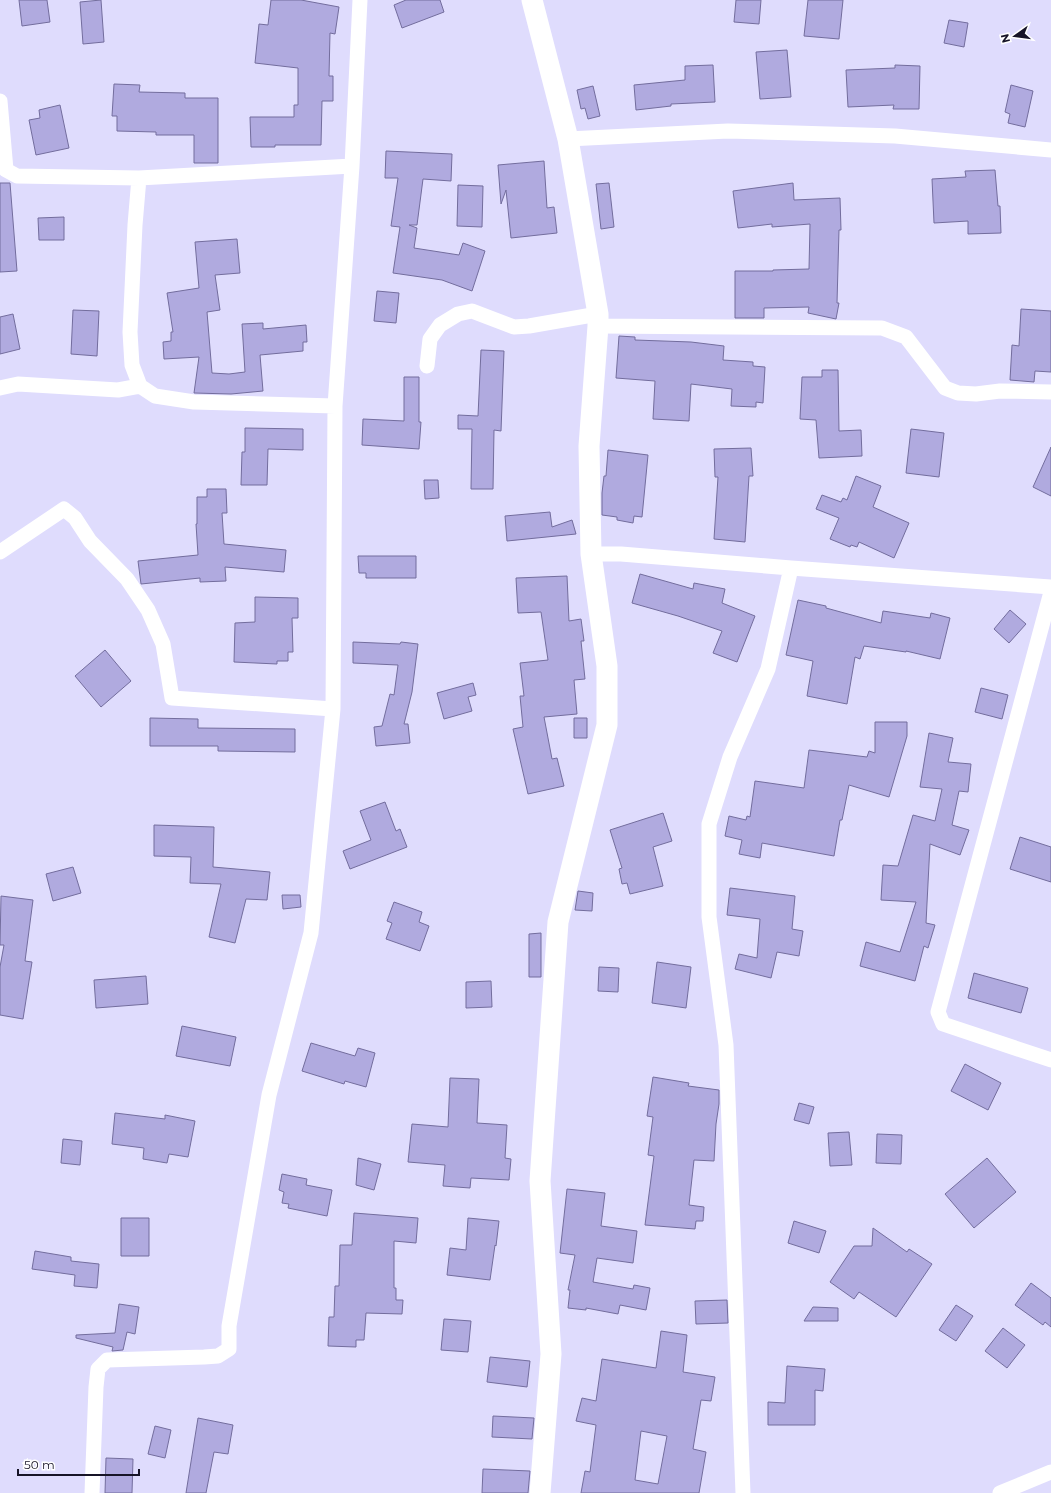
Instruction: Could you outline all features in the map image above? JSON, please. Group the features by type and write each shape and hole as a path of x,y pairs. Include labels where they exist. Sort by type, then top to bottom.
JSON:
{"street":[{"path":"92,1493 98,1369 107,1360 218,1356 229,1349 230,1326 269,1095 311,933 333,709 336,406 352,166 360,0"},
{"path":"532,0 568,139 598,320 590,446 591,554 607,666 607,725 558,922 540,1181 551,1354 540,1493"},
{"path":"0,101 3,172 17,176 139,178 352,166"},
{"path":"568,139 728,130 895,136 1051,150"},
{"path":"139,178 135,225 130,332 132,365 140,386 155,396 194,402 336,406"},
{"path":"427,366 430,339 440,325 458,314 472,311 514,327 598,320 882,328 906,337 945,388 958,393 976,394 1000,391 1051,392"},
{"path":"118,390 132,365"},
{"path":"0,388 18,384 118,390 140,386"},
{"path":"0,552 64,509 76,518 90,541 127,579 148,610 163,644 172,698 333,709"},
{"path":"591,554 621,554 1051,587"},
{"path":"743,1493 726,1045 709,917 709,824 730,757 768,669 791,568"},
{"path":"1051,592 938,1012 943,1024 1051,1060"},
{"path":"1000,1493 1051,1472"}],"building":[{"path":"19,0 47,0 50,22 22,26"},
{"path":"101,0 104,42 83,44 80,2"},
{"path":"271,0 301,0 339,7 335,34 330,33 329,76 333,76 333,101 322,101 321,145 275,145 275,147 251,147 250,117 294,117 294,105 298,105 298,68 255,63 259,24 268,25"},
{"path":"406,0 440,0 444,12 402,28 394,5"},
{"path":"736,0 761,0 759,24 734,22"},
{"path":"808,0 843,0 839,39 804,36"},
{"path":"949,20 968,23 964,47 944,43"},
{"path":"787,50 791,97 760,99 756,52"},
{"path":"713,65 715,102 671,104 671,106 636,110 634,85 685,80 685,66"},
{"path":"895,65 920,66 919,109 893,109 894,105 848,107 846,70 895,68"},
{"path":"114,84 140,85 139,92 185,93 185,98 218,98 218,163 194,163 194,135 156,135 156,132 117,131 117,116 112,116"},
{"path":"1011,85 1033,91 1025,127 1008,123 1010,114 1005,112"},
{"path":"593,86 600,116 588,119 585,108 581,109 577,90"},
{"path":"60,105 69,148 36,155 29,120 40,118 39,110"},
{"path":"386,151 452,154 451,181 423,179 417,225 409,225 417,228 414,248 459,255 463,243 485,251 472,291 442,280 393,273 400,227 391,226 398,178 385,178"},
{"path":"544,161 547,208 554,207 557,233 511,238 506,190 501,204 498,165"},
{"path":"995,170 998,206 1000,206 1001,233 968,234 968,221 934,223 932,179 966,177 965,171"},
{"path":"0,183 10,183 17,271 0,272"},
{"path":"609,183 614,227 601,229 596,184"},
{"path":"793,183 794,200 840,198 841,230 839,230 837,303 839,303 836,319 808,313 809,307 764,308 764,318 735,318 735,271 809,269 810,224 772,227 772,224 738,228 733,191"},
{"path":"458,185 483,186 482,227 457,226"},
{"path":"64,217 64,240 39,240 38,218"},
{"path":"237,239 240,273 215,275 220,310 207,312 212,373 229,374 245,372 242,324 263,323 263,329 306,325 307,342 303,342 303,351 260,355 263,391 231,394 194,393 199,357 164,359 163,342 171,341 171,332 173,332 167,293 199,288 195,242"},
{"path":"377,291 399,293 396,323 374,321"},
{"path":"1021,309 1051,311 1051,372 1035,371 1034,382 1010,380 1012,345 1019,346"},
{"path":"73,310 99,311 97,356 71,354"},
{"path":"13,314 20,349 0,354 0,317"},
{"path":"619,336 635,337 635,340 691,342 724,346 723,360 753,362 753,366 765,367 763,403 756,402 756,407 731,406 732,389 691,384 689,421 653,419 655,381 616,378"},
{"path":"481,350 504,351 501,431 494,430 493,489 471,489 472,429 458,429 458,415 478,416"},
{"path":"822,370 838,370 839,431 861,430 862,456 819,458 816,420 800,419 802,377 822,377"},
{"path":"404,377 419,377 419,422 421,422 419,449 362,445 363,419 404,421"},
{"path":"245,428 303,429 303,450 268,449 267,485 241,485 242,452 245,452"},
{"path":"911,429 944,433 939,477 906,473"},
{"path":"1051,447 1051,496 1033,487"},
{"path":"751,448 753,476 749,476 745,542 714,539 718,477 715,477 714,449"},
{"path":"608,450 648,455 642,517 634,516 633,523 617,520 617,517 602,515 602,493 604,476 606,476"},
{"path":"856,476 881,486 873,507 909,523 894,558 859,542 857,547 851,545 850,547 830,539 839,518 816,509 822,495 841,502 843,498 847,500"},
{"path":"424,480 438,480 439,498 425,499"},
{"path":"207,489 226,489 227,513 222,513 224,544 286,550 284,572 225,567 226,581 200,582 200,578 141,584 138,561 198,555 196,524 197,497 207,497"},
{"path":"550,512 552,527 572,520 576,534 507,541 505,516"},
{"path":"358,556 416,556 416,578 366,578 366,573 359,573"},
{"path":"640,574 693,589 694,583 725,589 722,603 755,616 737,662 713,653 722,631 678,616 632,603"},
{"path":"567,576 569,621 581,619 584,641 581,641 585,679 574,680 577,714 544,717 552,759 557,758 564,786 528,794 513,729 523,727 520,696 524,696 520,663 548,660 541,612 518,613 516,578"},
{"path":"255,597 298,598 298,618 292,618 293,652 288,652 288,661 277,661 277,664 234,662 235,623 255,622"},
{"path":"798,600 826,606 826,608 881,623 883,611 930,618 931,613 950,618 940,659 906,651 864,646 860,659 855,657 847,704 807,696 813,661 786,655"},
{"path":"1010,610 1026,624 1009,643 994,629"},
{"path":"353,642 400,644 401,642 418,644 412,692 404,724 408,724 410,743 376,746 374,727 382,726 390,694 394,695 398,665 353,663"},
{"path":"105,650 131,681 101,707 75,676"},
{"path":"473,683 476,695 468,697 472,711 444,719 437,693"},
{"path":"981,688 1008,695 1002,719 975,712"},
{"path":"150,718 198,719 198,728 295,729 295,752 218,751 218,746 150,746"},
{"path":"574,718 587,718 587,738 574,738"},
{"path":"875,722 907,722 907,736 889,797 849,785 842,820 840,820 834,856 762,843 760,858 739,854 742,840 725,836 729,816 746,820 747,816 750,817 755,781 804,788 809,750 867,757 869,751 875,753"},
{"path":"929,733 953,738 948,762 971,764 968,792 959,791 952,825 969,830 960,855 930,844 926,923 935,925 928,948 924,946 915,981 860,966 866,942 900,952 916,902 881,900 883,865 898,866 913,815 935,821 942,789 920,787"},
{"path":"385,802 396,831 400,829 407,847 350,869 343,851 371,840 360,811"},
{"path":"663,813 672,841 653,847 663,886 630,894 627,883 622,884 619,869 622,868 610,830"},
{"path":"154,825 214,827 213,867 270,872 267,900 246,899 235,943 209,937 221,884 190,883 191,857 154,856"},
{"path":"1020,837 1051,847 1051,882 1010,869"},
{"path":"73,867 81,893 53,901 46,874"},
{"path":"730,888 795,896 792,929 803,931 799,956 777,952 771,978 735,969 739,954 757,958 760,919 727,915"},
{"path":"578,891 593,893 592,911 575,910"},
{"path":"282,895 300,895 301,907 283,909"},
{"path":"1,896 33,900 25,961 32,962 23,1019 0,1015 0,967 4,945 0,945"},
{"path":"394,902 422,912 419,922 429,926 420,951 386,939 392,923 387,921"},
{"path":"541,933 541,977 529,977 529,934"},
{"path":"657,962 691,967 686,1008 652,1003"},
{"path":"599,967 619,968 618,992 598,991"},
{"path":"974,973 1028,988 1021,1013 968,998"},
{"path":"146,976 148,1004 96,1008 94,980"},
{"path":"491,981 492,1007 466,1008 466,982"},
{"path":"182,1026 236,1037 230,1066 176,1056"},
{"path":"311,1043 355,1056 358,1048 375,1053 366,1087 345,1081 344,1084 302,1071"},
{"path":"965,1064 1001,1083 988,1110 951,1091"},
{"path":"653,1077 689,1083 688,1086 719,1090 714,1161 694,1160 689,1205 704,1207 703,1221 696,1221 695,1229 645,1225 654,1156 648,1155 653,1117 647,1116"},
{"path":"450,1078 479,1079 477,1123 507,1125 505,1158 511,1159 509,1180 471,1178 470,1188 443,1186 445,1165 408,1162 412,1124 448,1127"},
{"path":"799,1103 814,1107 809,1124 794,1120"},
{"path":"115,1113 165,1119 165,1115 195,1121 188,1157 169,1154 167,1163 143,1159 144,1148 112,1144"},
{"path":"849,1132 852,1165 830,1166 828,1133"},
{"path":"877,1134 902,1135 901,1164 876,1163"},
{"path":"63,1139 82,1141 80,1165 61,1163"},
{"path":"358,1158 381,1164 374,1190 356,1185"},
{"path":"987,1158 1016,1192 974,1228 945,1194"},
{"path":"282,1174 307,1179 306,1185 332,1190 327,1216 288,1208 289,1204 282,1203 284,1192 279,1190"},
{"path":"567,1189 605,1193 601,1226 637,1231 633,1263 597,1258 593,1282 633,1289 634,1285 650,1288 646,1310 620,1305 618,1314 586,1308 586,1310 568,1308 570,1290 568,1290 575,1255 560,1253"},
{"path":"354,1213 418,1218 416,1243 394,1241 394,1288 396,1288 396,1300 403,1300 402,1314 366,1313 364,1340 356,1340 356,1347 328,1346 329,1317 334,1317 335,1286 339,1286 340,1245 352,1245"},
{"path":"121,1218 149,1218 149,1256 121,1256"},
{"path":"468,1218 499,1221 490,1280 447,1275 450,1248 466,1250"},
{"path":"794,1221 826,1231 819,1253 788,1243"},
{"path":"873,1228 907,1252 909,1249 932,1264 896,1317 859,1292 854,1299 830,1282 854,1246 872,1246"},
{"path":"35,1251 71,1257 71,1261 99,1264 97,1288 74,1286 75,1275 32,1269"},
{"path":"1031,1283 1051,1298 1051,1327 1045,1322 1043,1325 1015,1305"},
{"path":"727,1300 728,1323 696,1324 695,1301"},
{"path":"119,1304 139,1307 135,1334 127,1332 123,1350 112,1351 113,1347 76,1338 76,1335 115,1333"},
{"path":"956,1305 973,1316 956,1341 939,1330"},
{"path":"813,1307 838,1308 838,1321 804,1321"},
{"path":"444,1319 471,1321 468,1352 441,1350"},
{"path":"1003,1328 1025,1345 1007,1368 985,1351"},
{"path":"661,1331 687,1335 683,1372 715,1377 711,1401 701,1400 693,1449 706,1452 699,1493 581,1493 585,1471 590,1472 596,1425 576,1421 582,1398 596,1401 602,1359 656,1368","holes":["641,1431 667,1436 658,1484 635,1480"]},
{"path":"490,1357 530,1361 527,1387 487,1382"},
{"path":"787,1366 825,1369 823,1391 815,1390 815,1425 768,1425 768,1402 785,1403"},
{"path":"493,1416 534,1418 532,1439 492,1437"},
{"path":"198,1418 233,1425 228,1454 214,1452 206,1493 186,1493"},
{"path":"155,1426 171,1430 165,1458 148,1454"},
{"path":"106,1458 133,1459 132,1493 105,1493"},
{"path":"483,1469 530,1471 528,1493 482,1493"}]}
